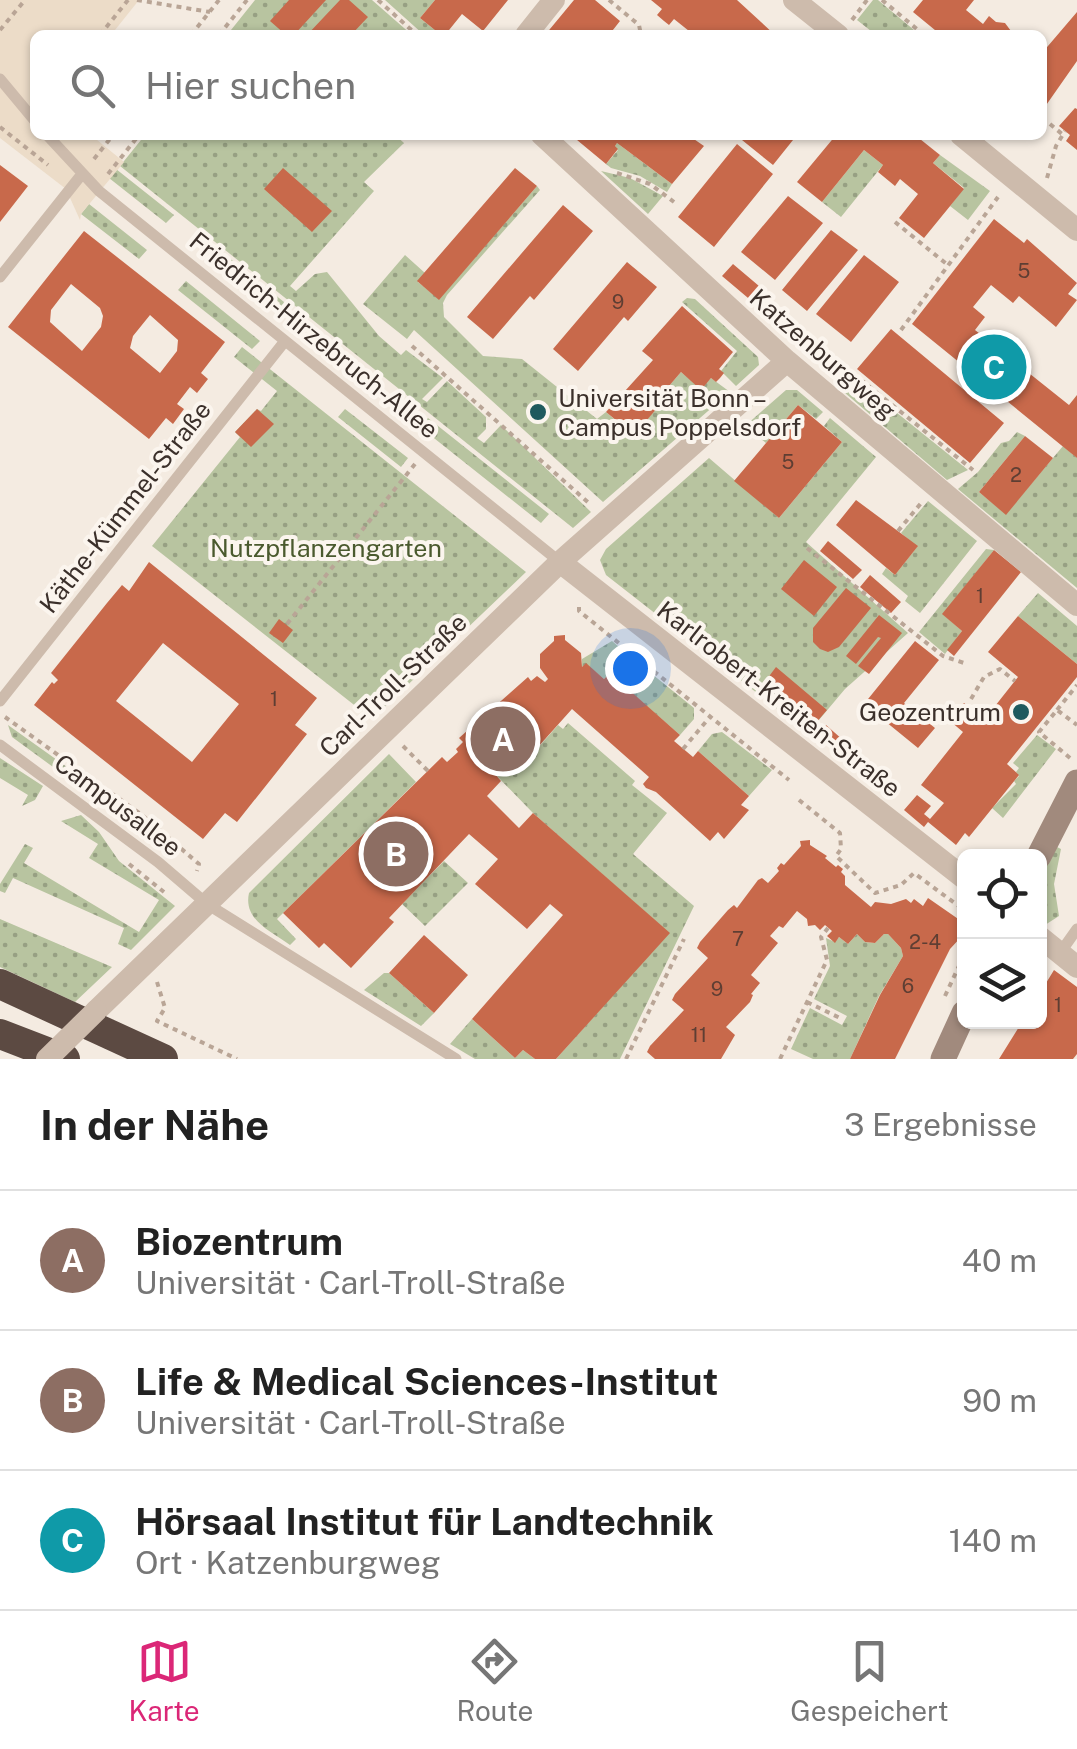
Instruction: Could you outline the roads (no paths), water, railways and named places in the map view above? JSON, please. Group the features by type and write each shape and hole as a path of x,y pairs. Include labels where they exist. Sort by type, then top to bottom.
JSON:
{"highway":[{"path":"0,984 162,1059"},
{"path":"0,1034 65,1059"},
{"path":"0,1050 38,1059"}],"street":[{"path":"530,30 554,0"},
{"path":"794,0 845,27"},
{"name":"Katzenburgweg","path":"547,140 787,361 1077,605"},
{"path":"967,140 1077,230"},
{"name":"Carl-Troll-Straße","path":"48,1059 150,958 200,898 387,730 560,562 787,361"},
{"name":"Karlrobert-Kreiten-Straße","path":"560,562 957,873"},
{"path":"1043,849 1077,782"},
{"path":"1042,939 1068,960"},
{"path":"943,1059 957,1029"}],"lane":[{"path":"0,79 30,116"},
{"name":"Friedrich-Hirzebruch-Allee","path":"51,140 96,189 560,562"},
{"path":"0,277 82,174"},
{"name":"Käthe-Kümmel-Straße","path":"0,701 285,341"},
{"name":"Campusallee","path":"0,744 200,898 456,1059"},
{"path":"1068,960 1077,929"}],"place":[{"name":"Hörsaal Institut für Landtechnik","path":"994,367"},
{"name":"Universität Bonn – Campus Poppelsdorf","path":"538,412"},
{"name":"Geozentrum","path":"1021,712"},
{"name":"Biozentrum","path":"503,739"},
{"name":"Life & Medical Sciences-Institut","path":"396,854"}],"park label":[{"name":"Nutzpflanzengarten","path":"326,548"}]}
